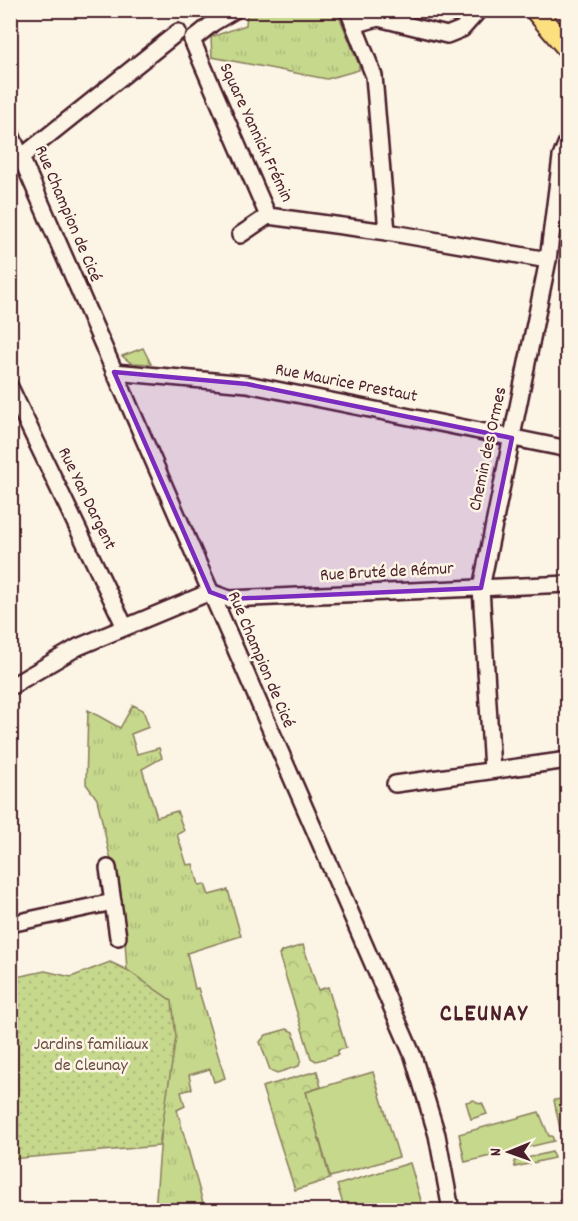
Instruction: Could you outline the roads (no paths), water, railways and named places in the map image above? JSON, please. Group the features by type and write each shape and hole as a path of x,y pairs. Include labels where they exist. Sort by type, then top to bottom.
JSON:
{"main road":[{"path":"535,10 567,49"}],"street":[{"name":"Square Yannick Frémin","path":"235,10 213,23 192,40 268,216 387,232 548,260"},
{"path":"348,10 374,76 387,232"},
{"path":"354,25 378,18 447,35 462,29 479,10"},
{"path":"16,161 178,32"},
{"name":"Rue Champion de Cicé","path":"10,132 16,161 114,372 413,1056 437,1136 451,1210"},
{"name":"Chemin des Ormes","path":"492,770 481,588 548,260 561,157 567,139"},
{"path":"240,235 268,216"},
{"name":"Rue Maurice Prestaut","path":"114,372 247,384 567,449"},
{"name":"Rue Yan Dargent","path":"10,387 125,627"},
{"name":"Rue Bruté de Rémur","path":"210,592 229,599 567,584"},
{"path":"10,687 78,647 210,592"},
{"path":"395,784 567,760"},
{"path":"108,867 118,937"},
{"path":"10,924 113,902"}],"district":[{"name":"CLEUNAY","path":"484,1015"}],"park label":[{"name":"Jardins familiaux de Cleunay","path":"91,1055"}]}
